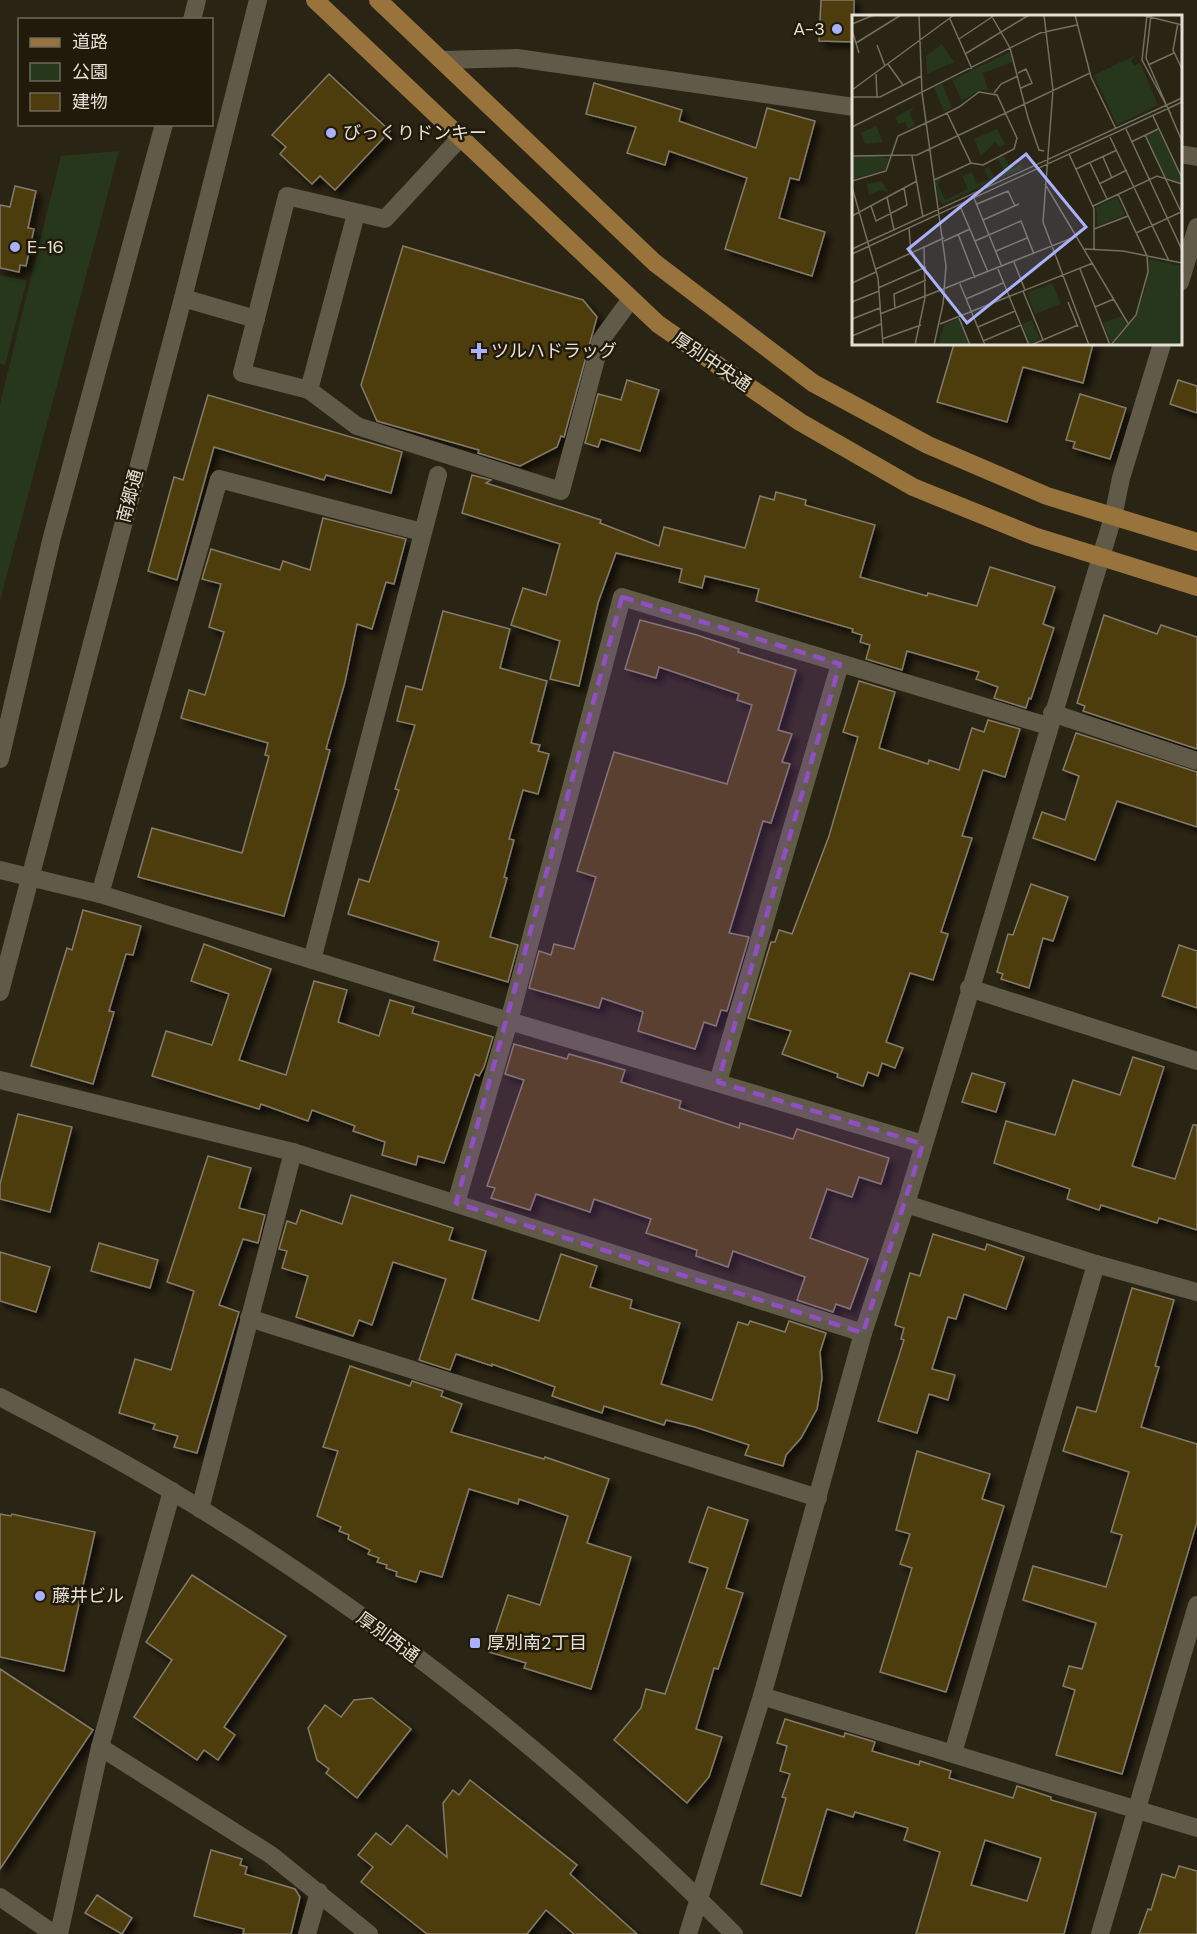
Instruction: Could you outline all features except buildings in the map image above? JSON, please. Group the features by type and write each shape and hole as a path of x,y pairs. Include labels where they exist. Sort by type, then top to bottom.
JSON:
{"main road":[{"name":"厚別中央通","path":"315,0 658,324 800,422 913,487 1034,536 1197,587"},
{"path":"378,0 654,263 813,383 928,445 1047,496 1197,542"}],"street":[{"path":"192,18 197,0"},
{"name":"南郷通","path":"0,992 183,298 258,0"},
{"path":"442,60 517,58 852,107"},
{"path":"0,759 52,537 163,126"},
{"path":"461,137 385,219 287,196 242,373 309,390 357,426 561,490 601,340 631,299"},
{"path":"1182,154 1197,157"},
{"path":"309,390 356,214"},
{"path":"1182,276 1197,227"},
{"path":"183,298 255,319"},
{"path":"688,1934 762,1696 863,1333 906,1204 969,988 1113,517 1121,478 1162,345"},
{"path":"312,960 438,475"},
{"path":"100,894 219,479 422,532"},
{"path":"456,1203 509,1021 622,597 840,664 1197,761"},
{"path":"718,1082 840,664"},
{"path":"0,870 100,894 509,1021 923,1144"},
{"path":"969,988 1197,1061"},
{"path":"0,1080 293,1152 863,1333"},
{"path":"200,1509 293,1152"},
{"path":"906,1204 1096,1264 1197,1292"},
{"path":"953,1753 1096,1264"},
{"path":"249,1318 818,1498"},
{"name":"厚別西通","path":"0,1397 172,1491 329,1595 470,1697 584,1791 734,1934"},
{"path":"59,1934 100,1748 172,1491"},
{"path":"1100,1934 1197,1605"},
{"path":"762,1696 1197,1828"},
{"path":"100,1748 272,1855 369,1934"},
{"path":"307,1934 319,1892"},
{"path":"0,1897 54,1934"}],"highlighted area":[{"path":"622,597 840,664 718,1082 923,1144 863,1333 456,1203"}],"green space":[{"path":"119,151 0,601 0,404 61,156"},
{"path":"0,275 27,280 5,365 0,363"}],"place":[{"name":"A-3","path":"837,29"},
{"name":"びっくりドンキー","path":"331,133"},
{"name":"E-16","path":"15,247"},
{"name":"ツルハドラッグ","path":"479,351"},
{"name":"藤井ビル","path":"40,1596"},
{"name":"厚別南2丁目","path":"475,1643"}]}
